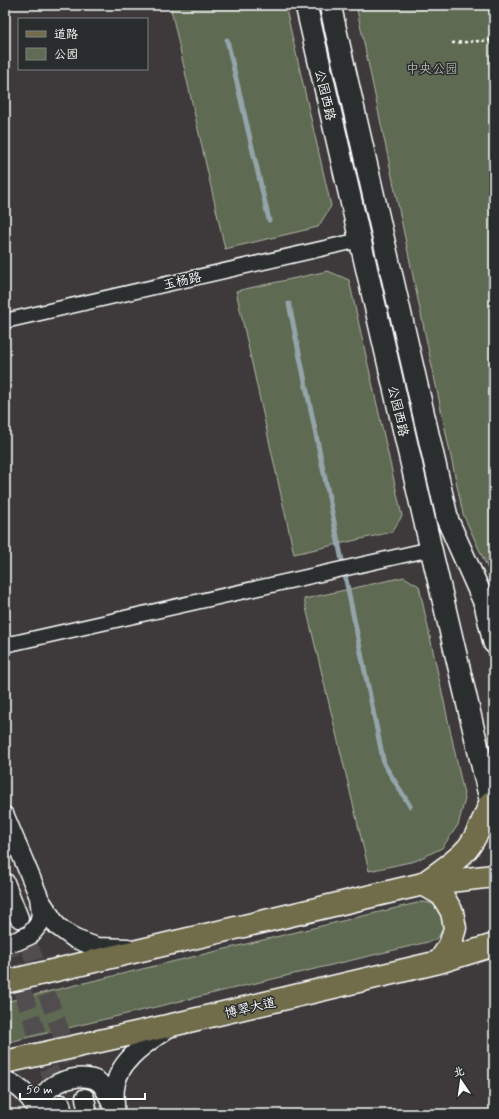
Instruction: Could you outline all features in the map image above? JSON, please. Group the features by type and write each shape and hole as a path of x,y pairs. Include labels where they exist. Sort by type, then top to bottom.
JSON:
{"main road":[{"name":"公园西路","path":"306,5 492,809"},
{"name":"公园西路","path":"330,5 448,521 485,604 494,643"},
{"path":"422,884 450,864 467,849 492,809"},
{"path":"5,982 422,884 494,876"},
{"path":"422,884 442,895 452,912 455,928 450,945 439,962"},
{"name":"博翠大道","path":"5,1062 172,1025 439,962 494,945"}],"street":[{"name":"玉杨路","path":"5,321 360,240"},
{"path":"5,645 431,549"},
{"path":"5,816 38,897 57,926 75,939 97,947 147,948"},
{"path":"5,882 19,918"},
{"path":"5,943 17,941 30,935 39,924 41,913 38,897"},
{"path":"115,1114 115,1087 121,1071 130,1057 172,1025"},
{"path":"43,1114 43,1105 46,1092 55,1084 69,1079 86,1078 98,1082 106,1091 115,1114"},
{"path":"5,1080 12,1083 26,1095 36,1107 38,1114"}],"path":[{"path":"452,43 494,40"}],"green space":[{"path":"170,5 285,5 331,206 318,227 225,249"},
{"name":"中央公园","path":"356,5 494,5 494,582 463,514"},
{"path":"328,271 349,280 402,516 392,532 294,554 236,291"},
{"path":"404,577 419,586 465,799 458,825 442,848 415,861 369,871 304,599"},
{"path":"421,902 429,903 435,906 443,917 444,924 442,931 432,941 5,1043 5,1002"}],"waterway":[{"path":"227,40 269,220"},
{"path":"289,304 384,764 410,806"}],"tunnel":[{"path":"19,918 85,1098"},
{"path":"5,940 61,1104"}]}
